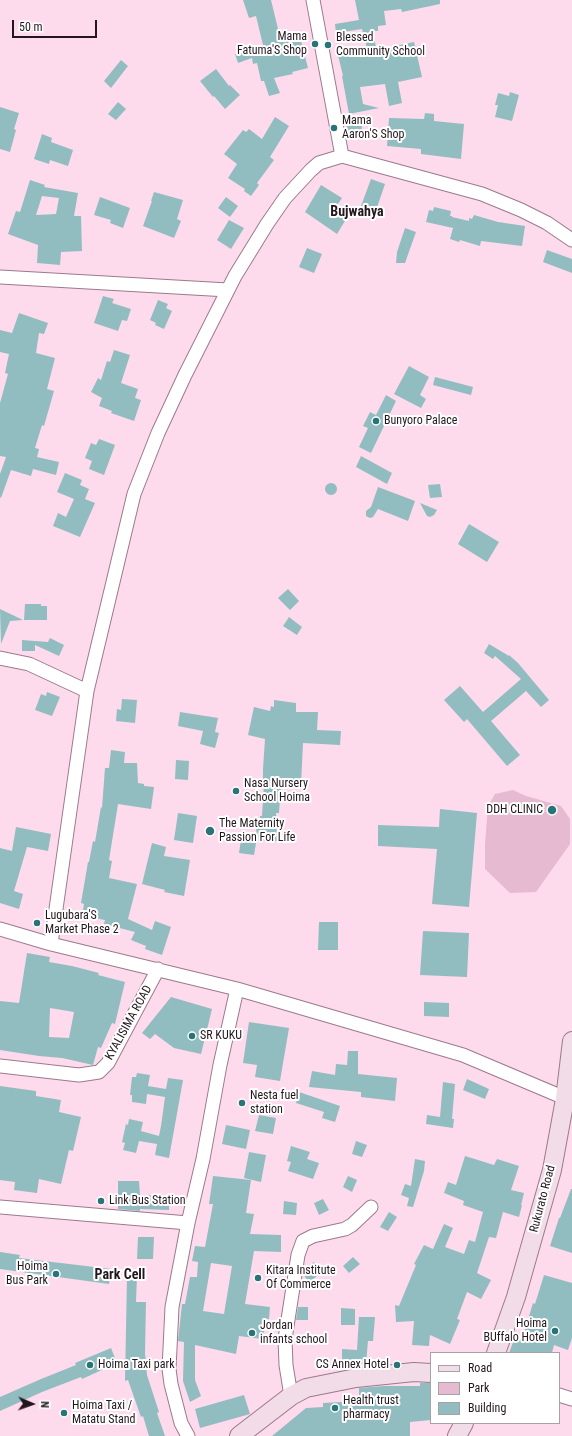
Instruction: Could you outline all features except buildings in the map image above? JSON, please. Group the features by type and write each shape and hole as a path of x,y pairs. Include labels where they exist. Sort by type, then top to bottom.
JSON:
{"street":[{"path":"313,0 342,156"},
{"path":"51,944 87,691 134,494 158,433 228,290 267,224 285,198 302,177 319,163 342,156 482,194 521,210 572,240"},
{"path":"0,278 228,290"},
{"path":"0,658 29,664 87,691"},
{"path":"0,929 51,944 237,989 463,1055 569,1100"},
{"name":"KYALISIMA ROAD","path":"0,1066 79,1075 99,1072 108,1063 158,969"},
{"path":"188,1436 181,1423 171,1384 169,1369 172,1306 188,1223 203,1159 220,1065 237,989"},
{"name":"Rukurato Road","path":"496,1352 516,1297 552,1170 569,1100 572,1041"},
{"path":"0,1207 188,1223"},
{"path":"291,1396 286,1365 285,1338 298,1255 303,1241 313,1236 344,1229 352,1225 371,1207"},
{"path":"239,1436 291,1396 306,1388 356,1378 414,1372 430,1373"},
{"path":"560,1395 572,1399"},
{"path":"457,1436 463,1424"}],"green space":[{"path":"513,790 526,796 561,806 570,819 570,844 536,892 510,893 485,869 488,806 495,794"}],"place":[{"name":"Mama Fatuma'S Shop","path":"315,44"},
{"name":"Blessed Community School","path":"328,45"},
{"name":"Mama Aaron'S Shop","path":"334,128"},
{"name":"Bunyoro Palace","path":"376,421"},
{"name":"Nasa Nursery School Hoima","path":"236,791"},
{"name":"DDH CLINIC","path":"552,810"},
{"name":"The Maternity Passion For Life","path":"210,831"},
{"name":"Lugubara'S Market Phase 2","path":"37,923"},
{"name":"SR KUKU","path":"192,1036"},
{"name":"Nesta fuel station","path":"242,1103"},
{"name":"Link Bus Station","path":"101,1201"},
{"name":"Hoima Bus Park","path":"56,1274"},
{"name":"Kitara Institute Of Commerce","path":"258,1278"},
{"name":"Hoima BUffalo Hotel","path":"555,1331"},
{"name":"Jordan infants school","path":"252,1333"},
{"name":"Hoima Taxi park","path":"90,1365"},
{"name":"CS Annex Hotel","path":"397,1365"},
{"name":"Health trust pharmacy","path":"335,1408"},
{"name":"Hoima Taxi / Matatu Stand","path":"64,1413"}],"district":[{"name":"Bujwahya","path":"357,212"},
{"name":"Park Cell","path":"120,1275"}]}
